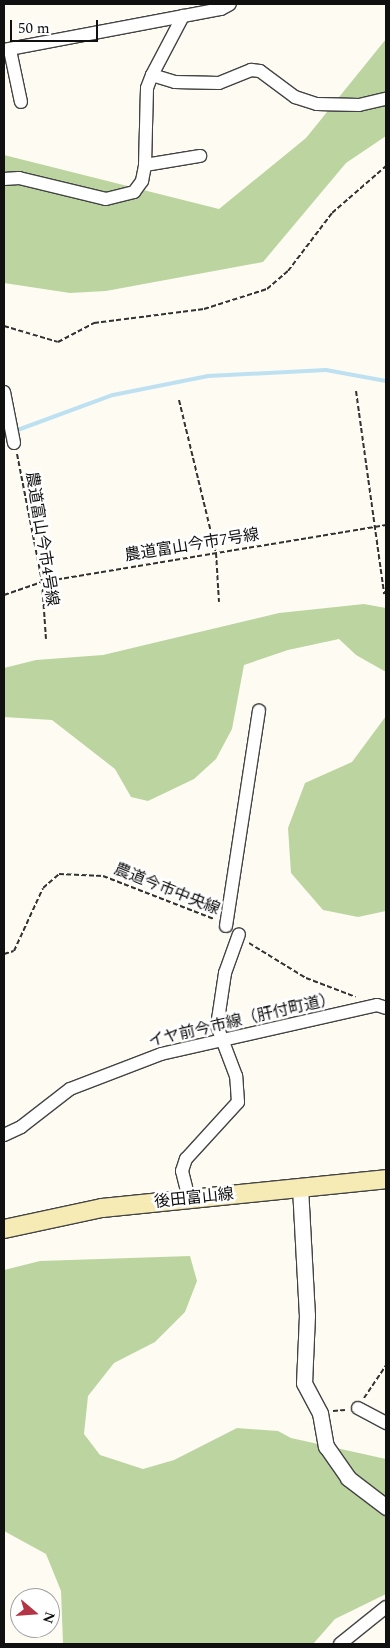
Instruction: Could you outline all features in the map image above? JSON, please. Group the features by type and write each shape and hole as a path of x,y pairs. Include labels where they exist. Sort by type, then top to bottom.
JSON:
{"main road":[{"name":"後田富山線","path":"4,1229 102,1208 386,1179"}],"street":[{"path":"21,102 7,50 183,16 230,4"},
{"path":"4,179 19,178 106,199 134,192 142,181 145,165 147,88 183,16"},
{"path":"152,75 175,82 219,83 251,70 260,71 295,97 317,104 359,105 386,100"},
{"path":"145,165 200,156"},
{"path":"4,392 14,443"},
{"path":"226,926 259,711"},
{"path":"189,1199 182,1171 186,1159 238,1102 236,1076 221,1043 218,1006 239,934"},
{"name":"イヤ前今市線（肝付町道）","path":"4,1135 21,1127 70,1089 161,1054 221,1043 382,1007"},
{"path":"300,1187 307,1315 304,1383 320,1413 326,1446 348,1478 386,1507"},
{"path":"358,1408 386,1423"},
{"path":"340,1644 386,1607"}],"path":[{"path":"4,326 58,342 94,323 204,309 267,289 288,271 332,212 386,166"},
{"path":"356,391 384,594"},
{"path":"179,400 216,553 219,602"},
{"name":"農道富山今市4号線","path":"14,443 42,582 46,639"},
{"name":"農道富山今市7号線","path":"4,595 42,582 386,525"},
{"name":"農道今市中央線","path":"4,954 14,951 43,888 59,874 103,876 155,893 226,926"},
{"path":"239,934 306,978 382,1007"}],"green space":[{"path":"386,39 386,136 346,163 263,262 106,291 70,293 4,283 4,155 219,209 306,138"},
{"path":"364,604 386,608 386,672 356,655 339,639 288,650 244,665 232,729 216,759 194,779 148,801 131,797 115,769 52,720 4,717 4,668 36,660 103,655 279,613"},
{"path":"386,716 386,911 358,917 323,910 291,873 288,828 305,783 352,762"},
{"path":"190,1256 197,1281 185,1312 155,1342 114,1363 88,1396 84,1434 100,1455 143,1469 174,1460 237,1428 278,1431 291,1438 386,1459 386,1594 335,1619 313,1644 63,1644 61,1591 46,1554 4,1531 4,1270 40,1261"}],"waterway":[{"path":"4,435 113,395 208,376 326,370 386,381"}]}
